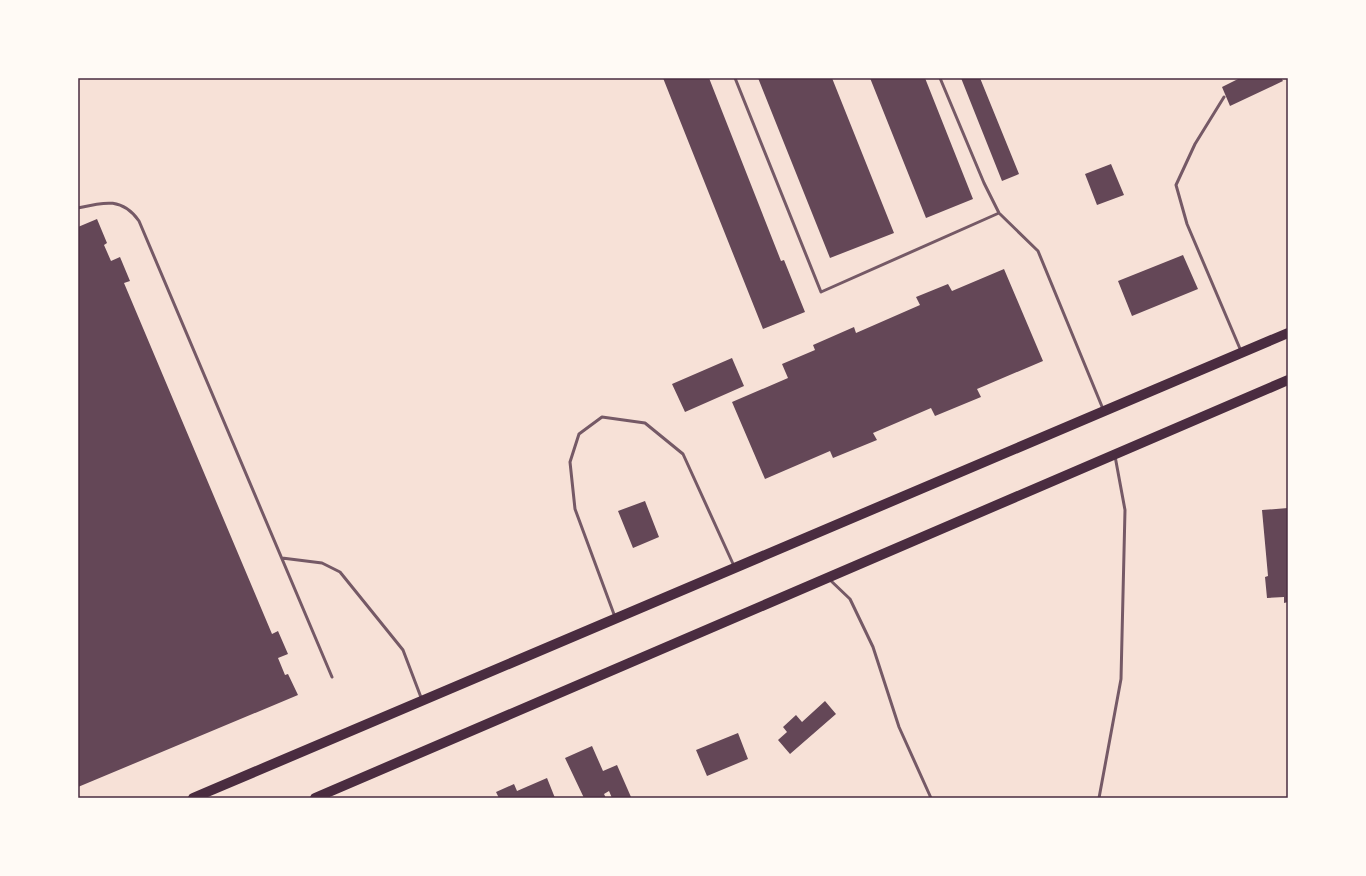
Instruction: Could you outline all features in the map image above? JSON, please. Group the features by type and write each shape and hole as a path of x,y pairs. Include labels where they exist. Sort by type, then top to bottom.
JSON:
{"main road":[{"path":"193,798 1288,333"},
{"path":"315,798 1288,380"}],"lane":[{"path":"735,78 821,292 999,213"},
{"path":"940,78 984,183 999,213 1038,251 1104,411"},
{"path":"1224,97 1195,144 1176,185 1187,224 1242,353"},
{"path":"78,208 100,203 115,203 127,208 139,222 332,677"},
{"path":"615,619 575,510 570,462 579,434 602,417 646,423 683,454 735,568"},
{"path":"1099,798 1121,679 1124,510 1115,454"},
{"path":"282,558 322,563 340,572 403,650 422,701"},
{"path":"828,578 850,599 870,640 899,727 931,798"}],"building":[{"path":"663,78 709,78 781,261 784,260 805,312 763,329"},
{"path":"758,78 832,78 894,233 830,258"},
{"path":"870,78 925,78 973,199 926,218"},
{"path":"961,78 980,78 1019,174 1002,181"},
{"path":"1240,78 1281,78 1283,81 1230,106 1222,87"},
{"path":"1111,164 1124,195 1097,205 1085,174"},
{"path":"97,219 107,243 104,245 111,261 120,257 130,281 124,283 272,634 278,631 288,654 278,658 285,675 288,674 298,695 78,787 78,227"},
{"path":"1183,255 1198,289 1132,316 1118,281"},
{"path":"1004,269 1043,361 977,389 981,397 935,416 931,408 873,433 877,440 833,458 830,451 765,479 732,402 788,378 782,364 815,350 813,345 854,327 856,333 920,305 916,297 948,284 952,291"},
{"path":"732,358 744,386 685,412 672,384"},
{"path":"645,501 659,537 633,548 618,511"},
{"path":"1288,508 1288,602 1284,603 1284,597 1267,598 1265,577 1268,576 1262,510"},
{"path":"825,701 836,714 790,754 778,740 787,732 783,727 796,715 802,722"},
{"path":"738,733 748,759 707,776 696,750"},
{"path":"592,746 603,771 617,765 631,797 612,798 609,791 604,794 606,798 584,798 565,758"},
{"path":"547,778 555,798 499,798 496,792 514,784 517,791"}]}
